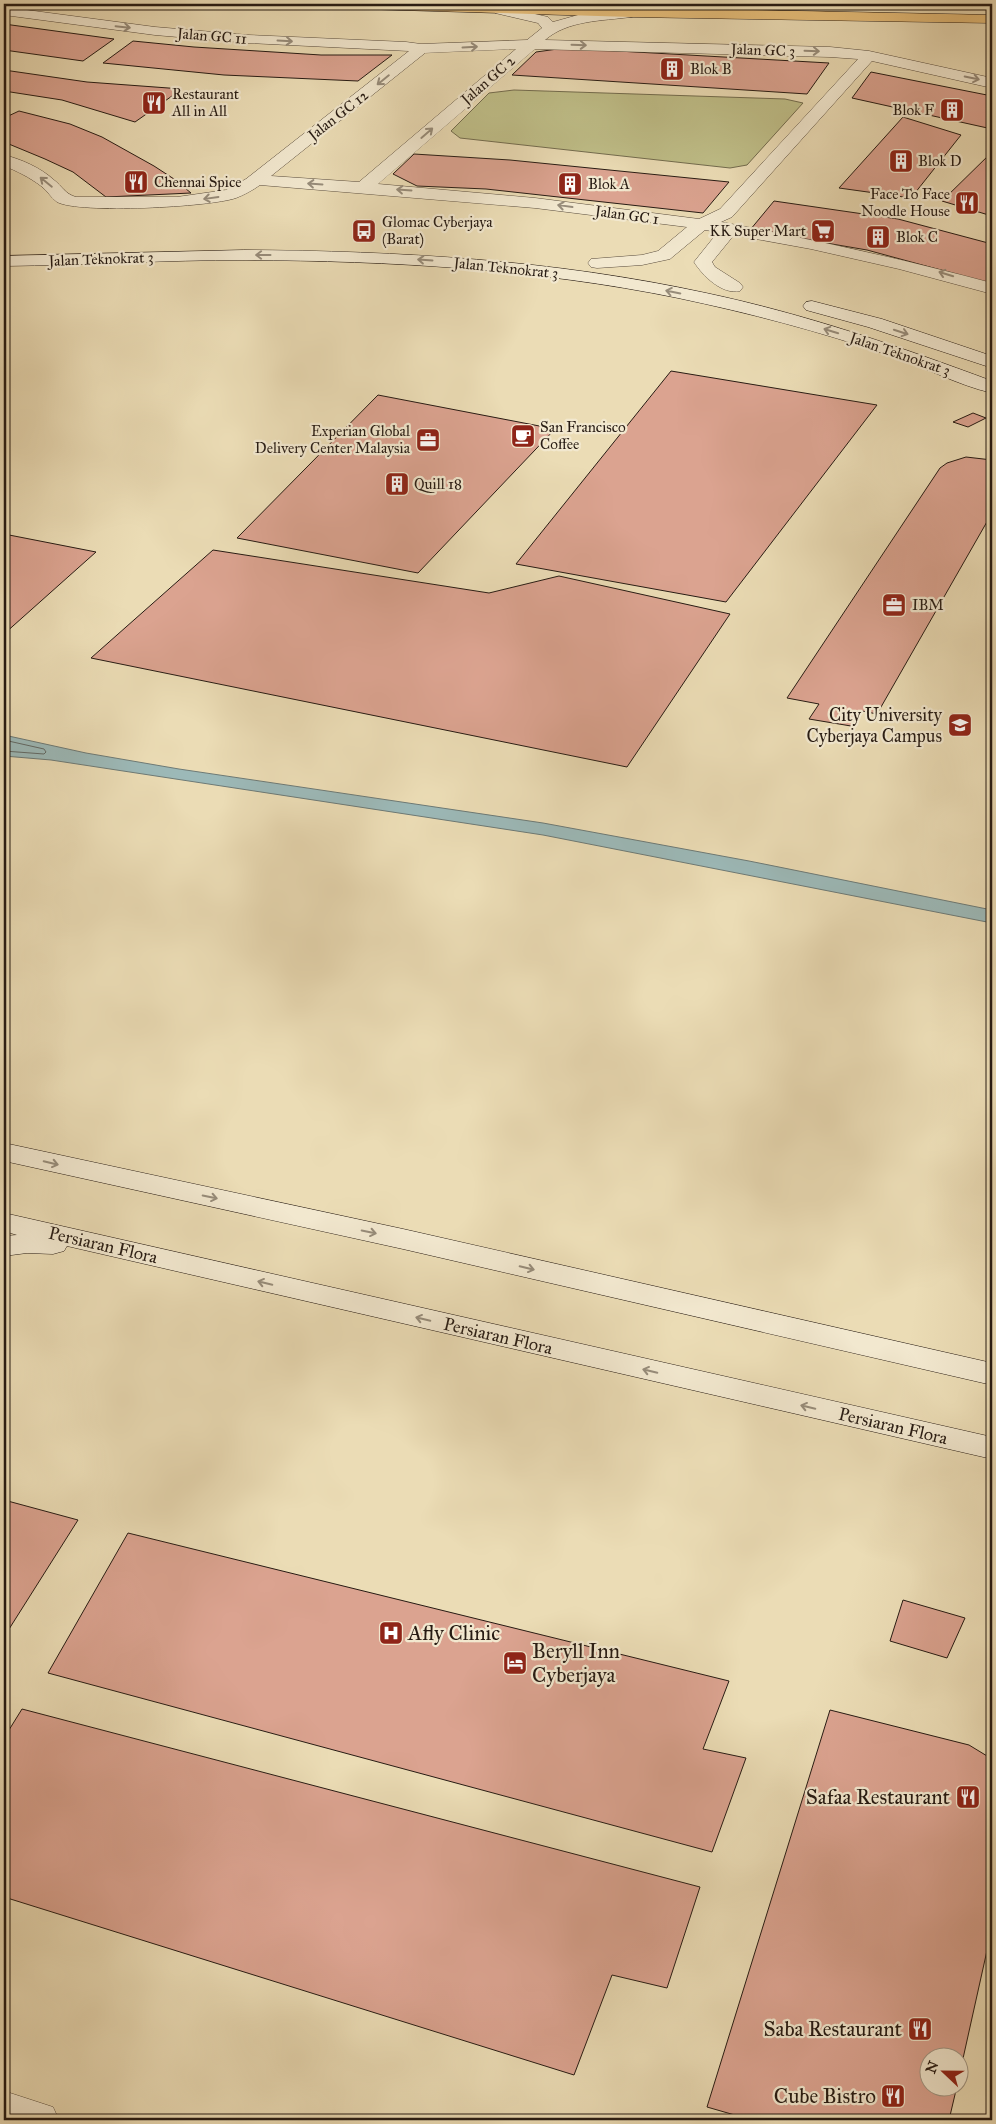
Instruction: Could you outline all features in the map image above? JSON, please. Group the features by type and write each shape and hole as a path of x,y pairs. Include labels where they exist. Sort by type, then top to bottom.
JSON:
{"main road":[{"path":"331,4 631,13 992,19"}],"street":[{"path":"500,10 538,18 546,21 549,26"},
{"name":"Jalan GC 11","path":"4,11 74,22 248,39 406,46 421,49 530,44"},
{"name":"Jalan GC 2","path":"364,187 549,26 578,19 631,13"},
{"name":"Jalan GC 3","path":"530,44 830,52 869,56 992,82"},
{"name":"Jalan GC 12","path":"4,160 28,170 48,183 66,201 86,203 177,202 212,198 240,190 256,180 421,49"},
{"path":"734,287 709,270 703,262 728,221 869,56"},
{"name":"Jalan GC 1","path":"256,180 501,198 700,224 728,221 824,246 935,271 992,289"},
{"path":"597,263 642,260 664,256 700,224"},
{"name":"Jalan Teknokrat 3","path":"4,248 255,238"},
{"name":"Jalan Teknokrat 3","path":"318,239 476,249 597,263 754,292"},
{"name":"Jalan Teknokrat 3","path":"4,261 237,255 342,256 461,262 576,275 642,286 766,313 893,350 992,387"},
{"name":"Jalan Teknokrat 3","path":"792,301 874,324 992,362"},
{"path":"4,1152 403,1239 992,1374"},
{"name":"Persiaran Flora","path":"4,1222 992,1448"},
{"path":"4,1246 27,1243 112,1247"},
{"path":"4,2109 39,2120"}],"shaded area":[{"path":"514,90 785,99 803,103 747,165 730,168 460,138 451,131 489,93"}],"water":[{"path":"4,735 86,753 179,769 543,823 749,861 992,910 992,923 543,835 51,760 4,756"}],"building":[{"path":"4,24 114,39 83,61 4,50"},
{"path":"133,41 321,55 392,55 358,81 224,75 103,63"},
{"name":"Blok B","path":"565,48 829,63 807,94 512,75 536,52"},
{"path":"4,70 87,82 182,89 135,122 62,100 4,91"},
{"name":"Blok F","path":"871,72 992,96 992,129 852,98"},
{"path":"19,111 70,124 102,137 154,166 191,193 106,197 73,172 4,142 4,118"},
{"name":"Blok D","path":"903,117 961,135 911,198 839,188"},
{"path":"992,152 992,216 942,201"},
{"name":"Blok A","path":"414,154 510,160 729,182 703,213 486,189 417,186 393,174"},
{"name":"Blok C","path":"774,201 898,219 992,244 992,284 867,250 750,230"},
{"path":"671,371 877,405 726,602 516,564"},
{"name":"Quill 18","path":"378,395 555,429 418,573 237,538"},
{"path":"973,413 986,418 968,427 953,422"},
{"name":"IBM","path":"966,457 992,460 992,513 877,714 862,711 851,726 809,719 819,704 787,698 940,468 947,463"},
{"path":"4,534 96,552 4,634"},
{"path":"213,550 489,593 559,576 730,614 627,767 91,658"},
{"path":"4,1500 78,1520 4,1637"},
{"path":"128,1533 729,1681 703,1749 746,1758 712,1852 48,1673"},
{"path":"903,1600 965,1618 947,1658 890,1641"},
{"path":"22,1709 700,1887 667,1988 612,1975 574,2075 4,1897 4,1738"},
{"path":"830,1710 969,1745 992,1759 992,1928 966,2046 918,2046 918,2096 955,2096 949,2120 752,2120 707,2107"}],"place":[{"name":"Blok B","path":"672,69"},
{"name":"Restaurant All in All","path":"154,103"},
{"name":"Blok F","path":"952,110"},
{"name":"Blok D","path":"901,161"},
{"name":"Chennai Spice","path":"136,182"},
{"name":"Blok A","path":"570,184"},
{"name":"Face To Face Noodle House","path":"967,203"},
{"name":"Glomac Cyberjaya (Barat)","path":"364,231"},
{"name":"KK Super Mart","path":"823,231"},
{"name":"Blok C","path":"878,237"},
{"name":"San Francisco Coffee","path":"523,436"},
{"name":"Experian Global Delivery Center Malaysia","path":"428,440"},
{"name":"Quill 18","path":"397,484"},
{"name":"IBM","path":"894,605"},
{"name":"City University Cyberjaya Campus","path":"960,725"},
{"name":"Afly Clinic","path":"391,1633"},
{"name":"Beryll Inn Cyberjaya","path":"515,1663"},
{"name":"Safaa Restaurant","path":"968,1797"},
{"name":"Saba Restaurant","path":"920,2029"},
{"name":"Cube Bistro","path":"893,2096"}]}
